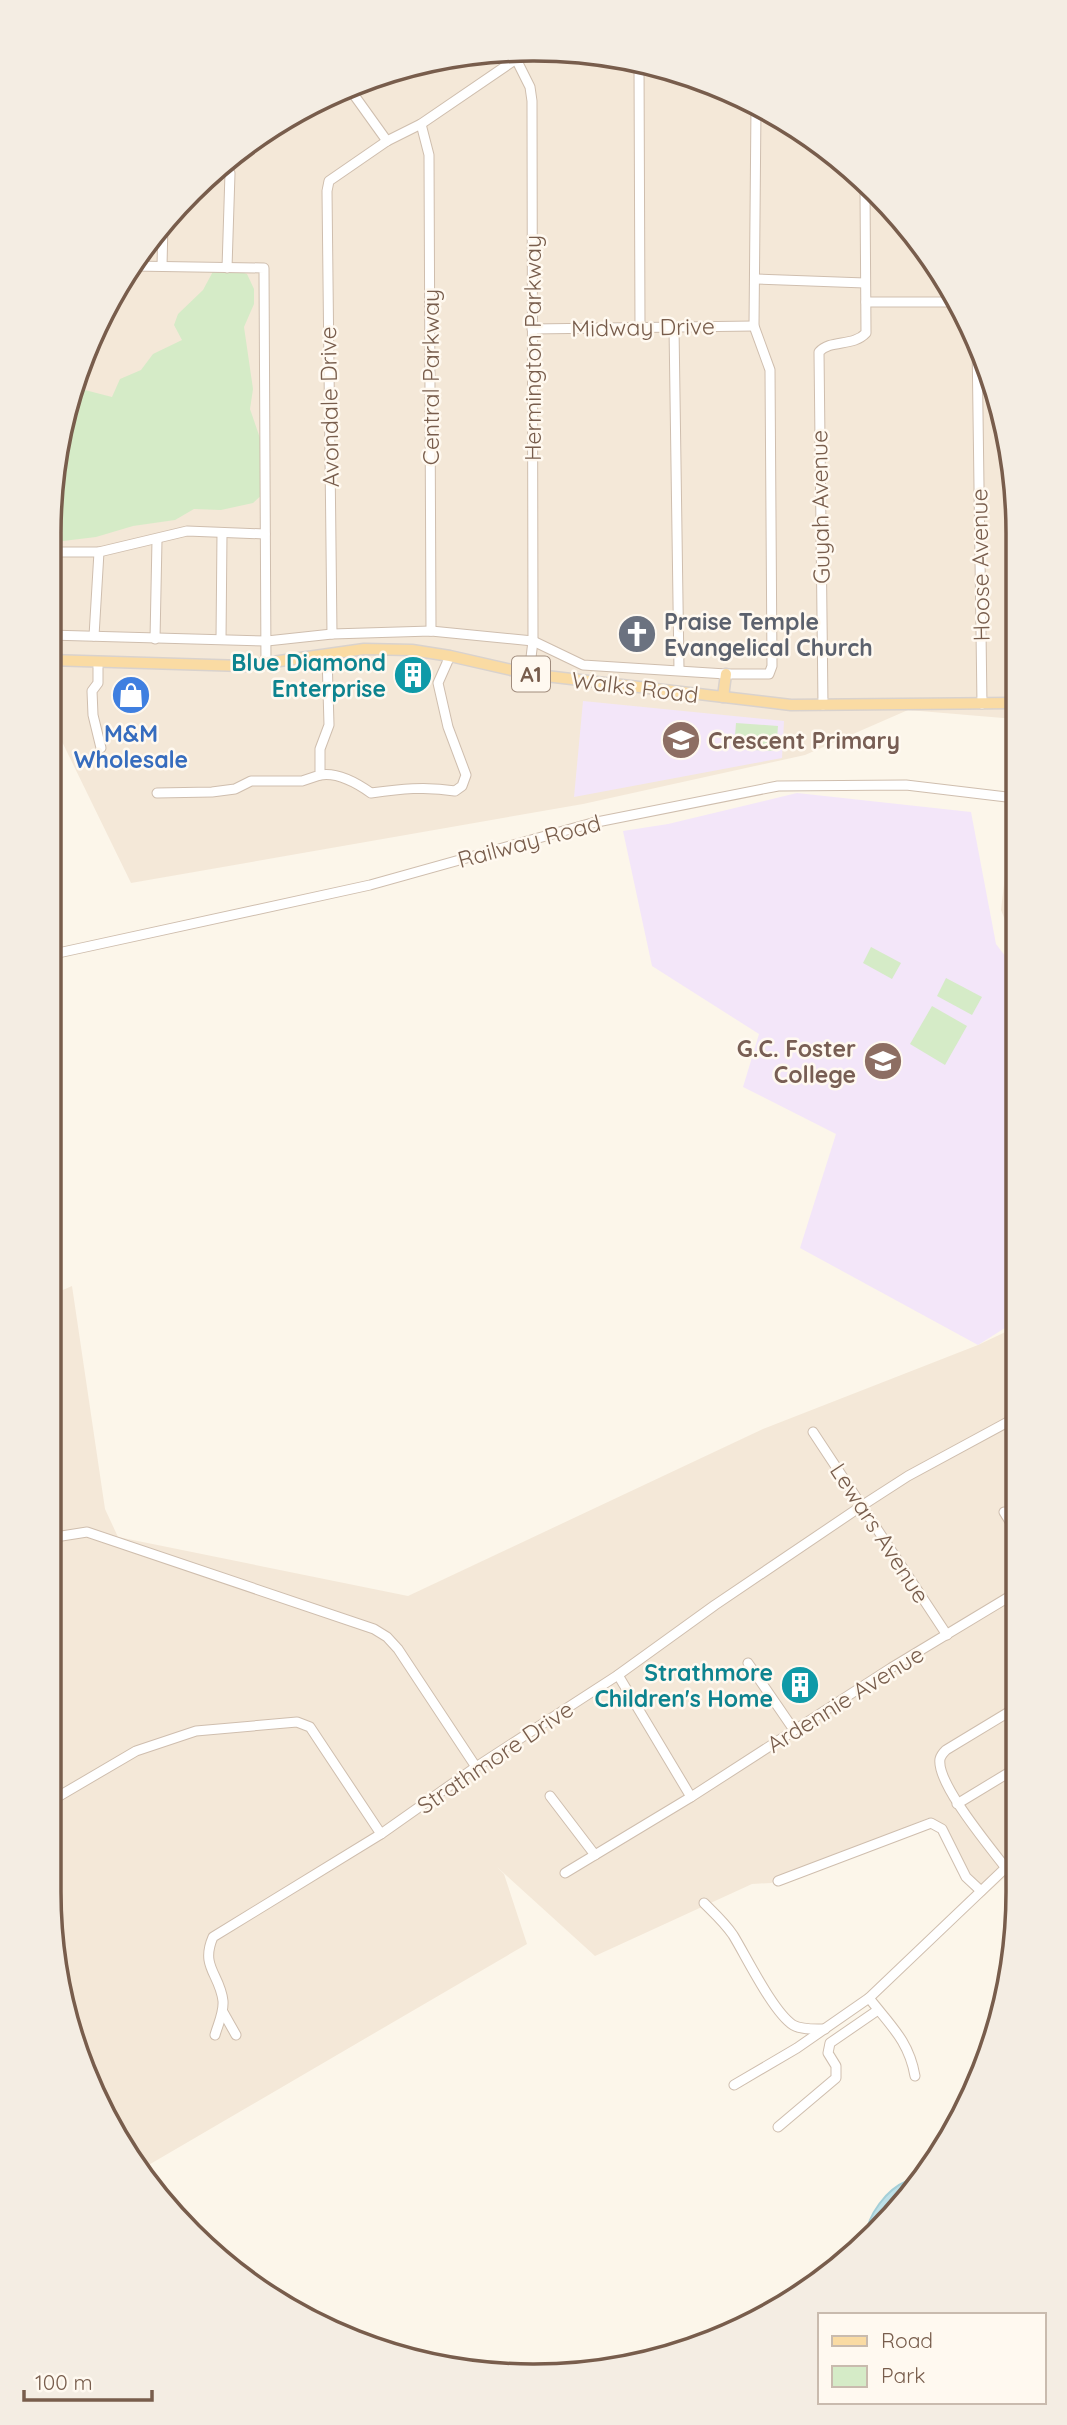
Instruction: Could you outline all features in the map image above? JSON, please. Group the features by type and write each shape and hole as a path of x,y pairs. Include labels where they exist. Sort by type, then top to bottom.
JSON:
{"main road":[{"name":"Walks Road","path":"61,660 192,666 266,665 376,649 412,650 529,674 791,705 1006,703"},
{"path":"723,697 726,674"}],"street":[{"path":"355,96 387,141 421,124 512,62"},
{"name":"Hermington Parkway","path":"517,62 530,87 532,101 533,641 529,674"},
{"path":"639,73 640,327"},
{"path":"61,635 267,640 332,634 431,631 533,641 583,665 769,674 772,666 770,370 754,326 756,118"},
{"name":"Central Parkway","path":"421,124 429,155 431,631"},
{"name":"Avondale Drive","path":"332,634 327,191 329,181 387,141"},
{"path":"227,268 230,173"},
{"path":"865,198 866,302 945,302"},
{"path":"162,266 163,241"},
{"path":"145,266 264,268 266,665"},
{"path":"756,279 865,284"},
{"name":"Guyah Avenue","path":"823,705 819,352 824,346 860,340 866,334 866,302"},
{"name":"Midway Drive","path":"531,329 754,326"},
{"path":"674,327 679,670"},
{"name":"Hoose Avenue","path":"977,373 982,704"},
{"path":"61,552 99,552 187,531 265,534"},
{"path":"221,639 222,534"},
{"path":"155,639 157,540"},
{"path":"94,636 99,552"},
{"path":"320,775 320,748 329,725 327,655"},
{"path":"157,793 235,789 251,781 302,781 330,773 371,793 432,787 455,790 462,786 466,775 448,727 438,683 450,656"},
{"path":"98,662 98,683 92,691 93,715 101,748"},
{"name":"Railway Road","path":"61,952 370,885 592,823 778,786 906,785 1006,797"},
{"name":"Strathmore Drive","path":"236,2035 223,2012 223,2000 209,1963 207,1950 213,1937 381,1834 476,1767 618,1675 715,1605 863,1505 908,1476 1006,1423"},
{"name":"Lewars Avenue","path":"813,1432 947,1635"},
{"path":"61,1536 87,1532 374,1629 387,1637 398,1649 476,1767"},
{"name":"Ardennie Avenue","path":"565,1873 1006,1599"},
{"path":"748,1663 794,1730"},
{"path":"618,1675 691,1797"},
{"path":"734,2085 797,2048 869,1998 1005,1867 957,1804 940,1766 940,1757 946,1750 1006,1714"},
{"path":"61,1795 136,1751 196,1731 297,1722 310,1727 381,1834"},
{"path":"957,1804 1006,1773"},
{"path":"550,1796 595,1855"},
{"path":"778,1881 931,1823 942,1829 961,1868 981,1891"},
{"path":"704,1903 721,1919 746,1962 786,2019 799,2027 825,2029"},
{"path":"869,1998 903,2040 911,2057 915,2076"},
{"path":"778,2127 836,2078 836,2066 828,2053 830,2043 878,2010"},
{"path":"215,2035 223,2012"}],"shaded area":[{"path":"564,62 656,77 714,97 742,110 796,141 821,159 845,178 889,222 926,271 957,325 970,353 990,411 1005,503 1006,718 908,710 805,755 583,804 131,883 61,740 61,534 65,472 77,411 97,353 110,325 141,271 159,246 178,222 222,178 297,125 382,86 441,70 472,65"},
{"name":"Crescent Primary","path":"583,701 784,721 782,758 574,797"},
{"name":"G.C. Foster College","path":"797,793 971,812 996,944 1006,957 1006,1327 978,1345 800,1248 836,1134 743,1087 759,1034 652,966 623,831 668,824"},
{"path":"1006,867 1006,922 1001,910"},
{"path":"72,1286 105,1509 118,1537 408,1596 763,1429 1006,1332 1006,1876 982,1898 928,1818 771,1883 752,1884 595,1956 497,1867 504,1874 527,1944 149,2165 125,2128 97,2072 77,2014 65,1953 61,1892 61,1291"}],"green space":[{"path":"217,264 247,274 254,289 254,304 244,327 253,389 250,409 261,441 264,493 253,503 221,510 194,509 175,520 133,526 96,537 61,540 65,472 84,390 112,397 120,379 141,370 153,354 182,340 174,325 178,314 203,290"},
{"path":"736,723 778,726 776,751 734,749"},
{"path":"871,947 901,963 892,979 863,963"},
{"path":"946,978 982,997 972,1015 937,996"},
{"path":"932,1006 967,1026 945,1065 910,1044"}],"water":[{"path":"906,2182 869,2223 879,2204"}],"place":[{"name":"Praise Temple Evangelical Church","path":"637,634"},
{"name":"Blue Diamond Enterprise","path":"413,675"},
{"name":"M&M Wholesale","path":"131,695"},
{"name":"Crescent Primary","path":"681,740"},
{"name":"G.C. Foster College","path":"883,1061"},
{"name":"Strathmore Children's Home","path":"800,1685"}]}
